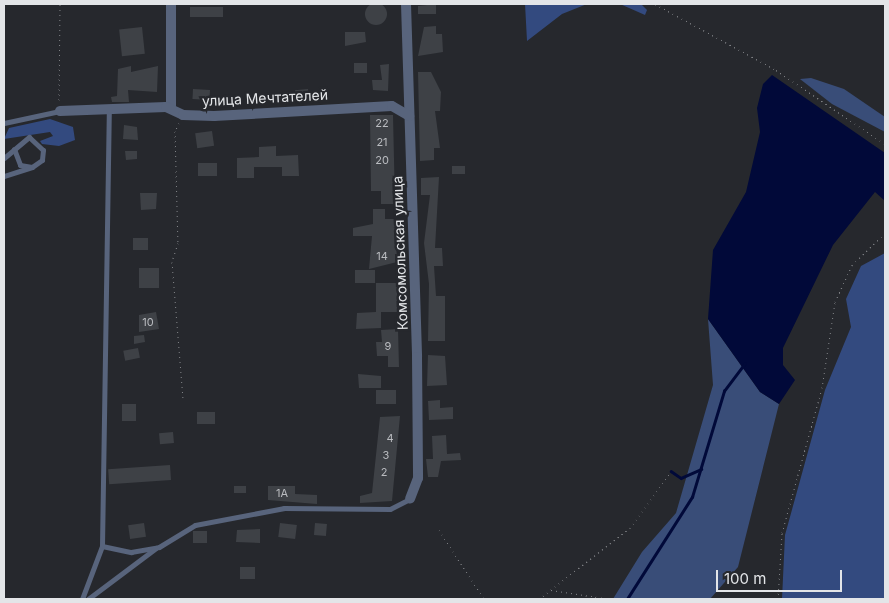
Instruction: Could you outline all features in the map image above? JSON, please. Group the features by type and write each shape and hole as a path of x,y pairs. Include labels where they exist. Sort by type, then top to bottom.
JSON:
{"street":[{"path":"60,111 109,108 171,108 172,4"},
{"name":"Комсомольская улица","path":"406,4 418,460 418,478 410,499"},
{"path":"408,91 392,106 408,116"},
{"name":"улица Мечтателей","path":"171,108 183,115 392,106"}],"lane":[{"path":"82,599 102,546 109,108"},
{"path":"4,123 60,111"},
{"path":"4,158 24,139 38,140 43,150 42,160 32,167 4,176"},
{"path":"14,149 20,164 32,167"},
{"path":"88,599 159,546 195,525 284,508 390,509 410,499"},
{"path":"102,546 131,552 159,546"}],"path":[{"path":"60,4 60,111"},
{"path":"655,4 776,70 885,144"},
{"path":"183,115 176,131 178,243 172,262 183,398"},
{"path":"778,599 782,533 822,388 835,302 852,265 885,233"},
{"path":"539,599 630,528 670,472"},
{"path":"439,530 484,599"},
{"path":"551,590 610,599"}],"shaded area":[{"path":"525,4 587,4 562,14 527,41"},
{"path":"620,4 641,4 647,10 645,15"},
{"path":"772,75 885,153 885,201 875,192 833,245 783,348 783,365 795,380 779,404 760,392 708,319 713,250 746,192 760,132 757,108 763,84"},
{"path":"811,78 844,89 885,117 885,132 832,104 800,79"},
{"path":"50,119 73,127 75,140 59,146 42,144 40,141 53,136 50,132 4,139 9,128"},
{"path":"885,253 885,599 782,599 785,535 825,390 851,327 846,299 861,266"},
{"path":"708,319 760,392 779,404 738,567 710,599 613,599 642,552 676,513 713,385"}],"building":[{"path":"376,3 384,6 387,14 384,22 376,25 368,22 365,14 368,6"},
{"path":"436,4 436,14 418,14 418,6"},
{"path":"190,7 223,7 223,17 190,17"},
{"path":"436,26 436,34 442,34 443,52 418,56 424,27"},
{"path":"142,27 145,54 122,56 119,29"},
{"path":"345,32 365,32 366,42 345,46"},
{"path":"354,63 367,63 367,73 354,73"},
{"path":"389,64 388,91 373,90 372,80 382,80 380,65"},
{"path":"131,66 131,72 158,66 157,92 128,90 129,102 112,102 111,97 117,96 118,69"},
{"path":"418,72 431,72 441,92 440,111 435,111 440,148 434,148 434,160 420,161"},
{"path":"193,89 210,90 209,100 192,99"},
{"path":"308,89 309,99 296,100 295,90"},
{"path":"370,115 393,115 395,204 381,204 381,191 371,191"},
{"path":"124,125 137,127 138,140 123,139"},
{"path":"212,131 214,146 197,148 195,133"},
{"path":"276,146 276,156 298,155 299,176 282,176 282,167 254,167 254,178 237,178 237,158 259,157 259,147"},
{"path":"125,151 137,151 137,159 126,160"},
{"path":"198,163 217,163 217,176 198,176"},
{"path":"452,166 465,166 465,174 452,174"},
{"path":"439,177 435,248 442,248 443,266 434,266 436,296 445,296 445,341 428,341 429,284 424,243 430,195 421,195 421,178"},
{"path":"140,193 157,193 156,209 141,210"},
{"path":"373,209 385,209 385,219 395,219 397,262 369,269 372,236 353,236 353,228 373,224"},
{"path":"133,238 148,238 148,250 133,250"},
{"path":"139,268 159,268 159,288 139,288"},
{"path":"355,270 375,270 375,283 355,283"},
{"path":"376,283 397,283 397,312 381,312 381,328 356,329 357,313 376,312"},
{"path":"156,312 159,329 139,332 139,315"},
{"path":"398,329 399,367 388,367 388,356 377,356 376,342 382,342 381,330"},
{"path":"144,335 145,342 134,344 134,336"},
{"path":"138,348 140,358 125,361 123,351"},
{"path":"428,355 445,356 447,385 427,386"},
{"path":"358,374 381,376 381,388 359,388"},
{"path":"376,390 396,390 396,404 376,404"},
{"path":"440,400 440,408 453,407 453,419 429,420 428,401"},
{"path":"122,404 136,404 136,421 122,421"},
{"path":"197,412 215,412 215,424 197,424"},
{"path":"400,416 392,501 360,503 360,496 372,493 380,417"},
{"path":"173,432 174,443 160,444 159,433"},
{"path":"446,435 447,454 460,453 461,460 441,461 438,477 428,477 426,459 433,459 432,436"},
{"path":"170,465 171,480 109,484 108,469"},
{"path":"234,486 246,486 246,493 234,493"},
{"path":"268,486 295,486 295,494 317,495 317,504 268,500"},
{"path":"144,523 146,537 130,539 128,525"},
{"path":"280,523 297,525 295,539 278,537"},
{"path":"315,523 327,524 326,536 314,535"},
{"path":"260,529 260,543 236,542 237,530"},
{"path":"193,531 207,531 207,543 193,543"},
{"path":"240,567 255,567 255,579 240,579"}],"waterway":[{"path":"627,599 692,497 724,391 744,364"},
{"path":"671,471 681,478 701,469"}]}
